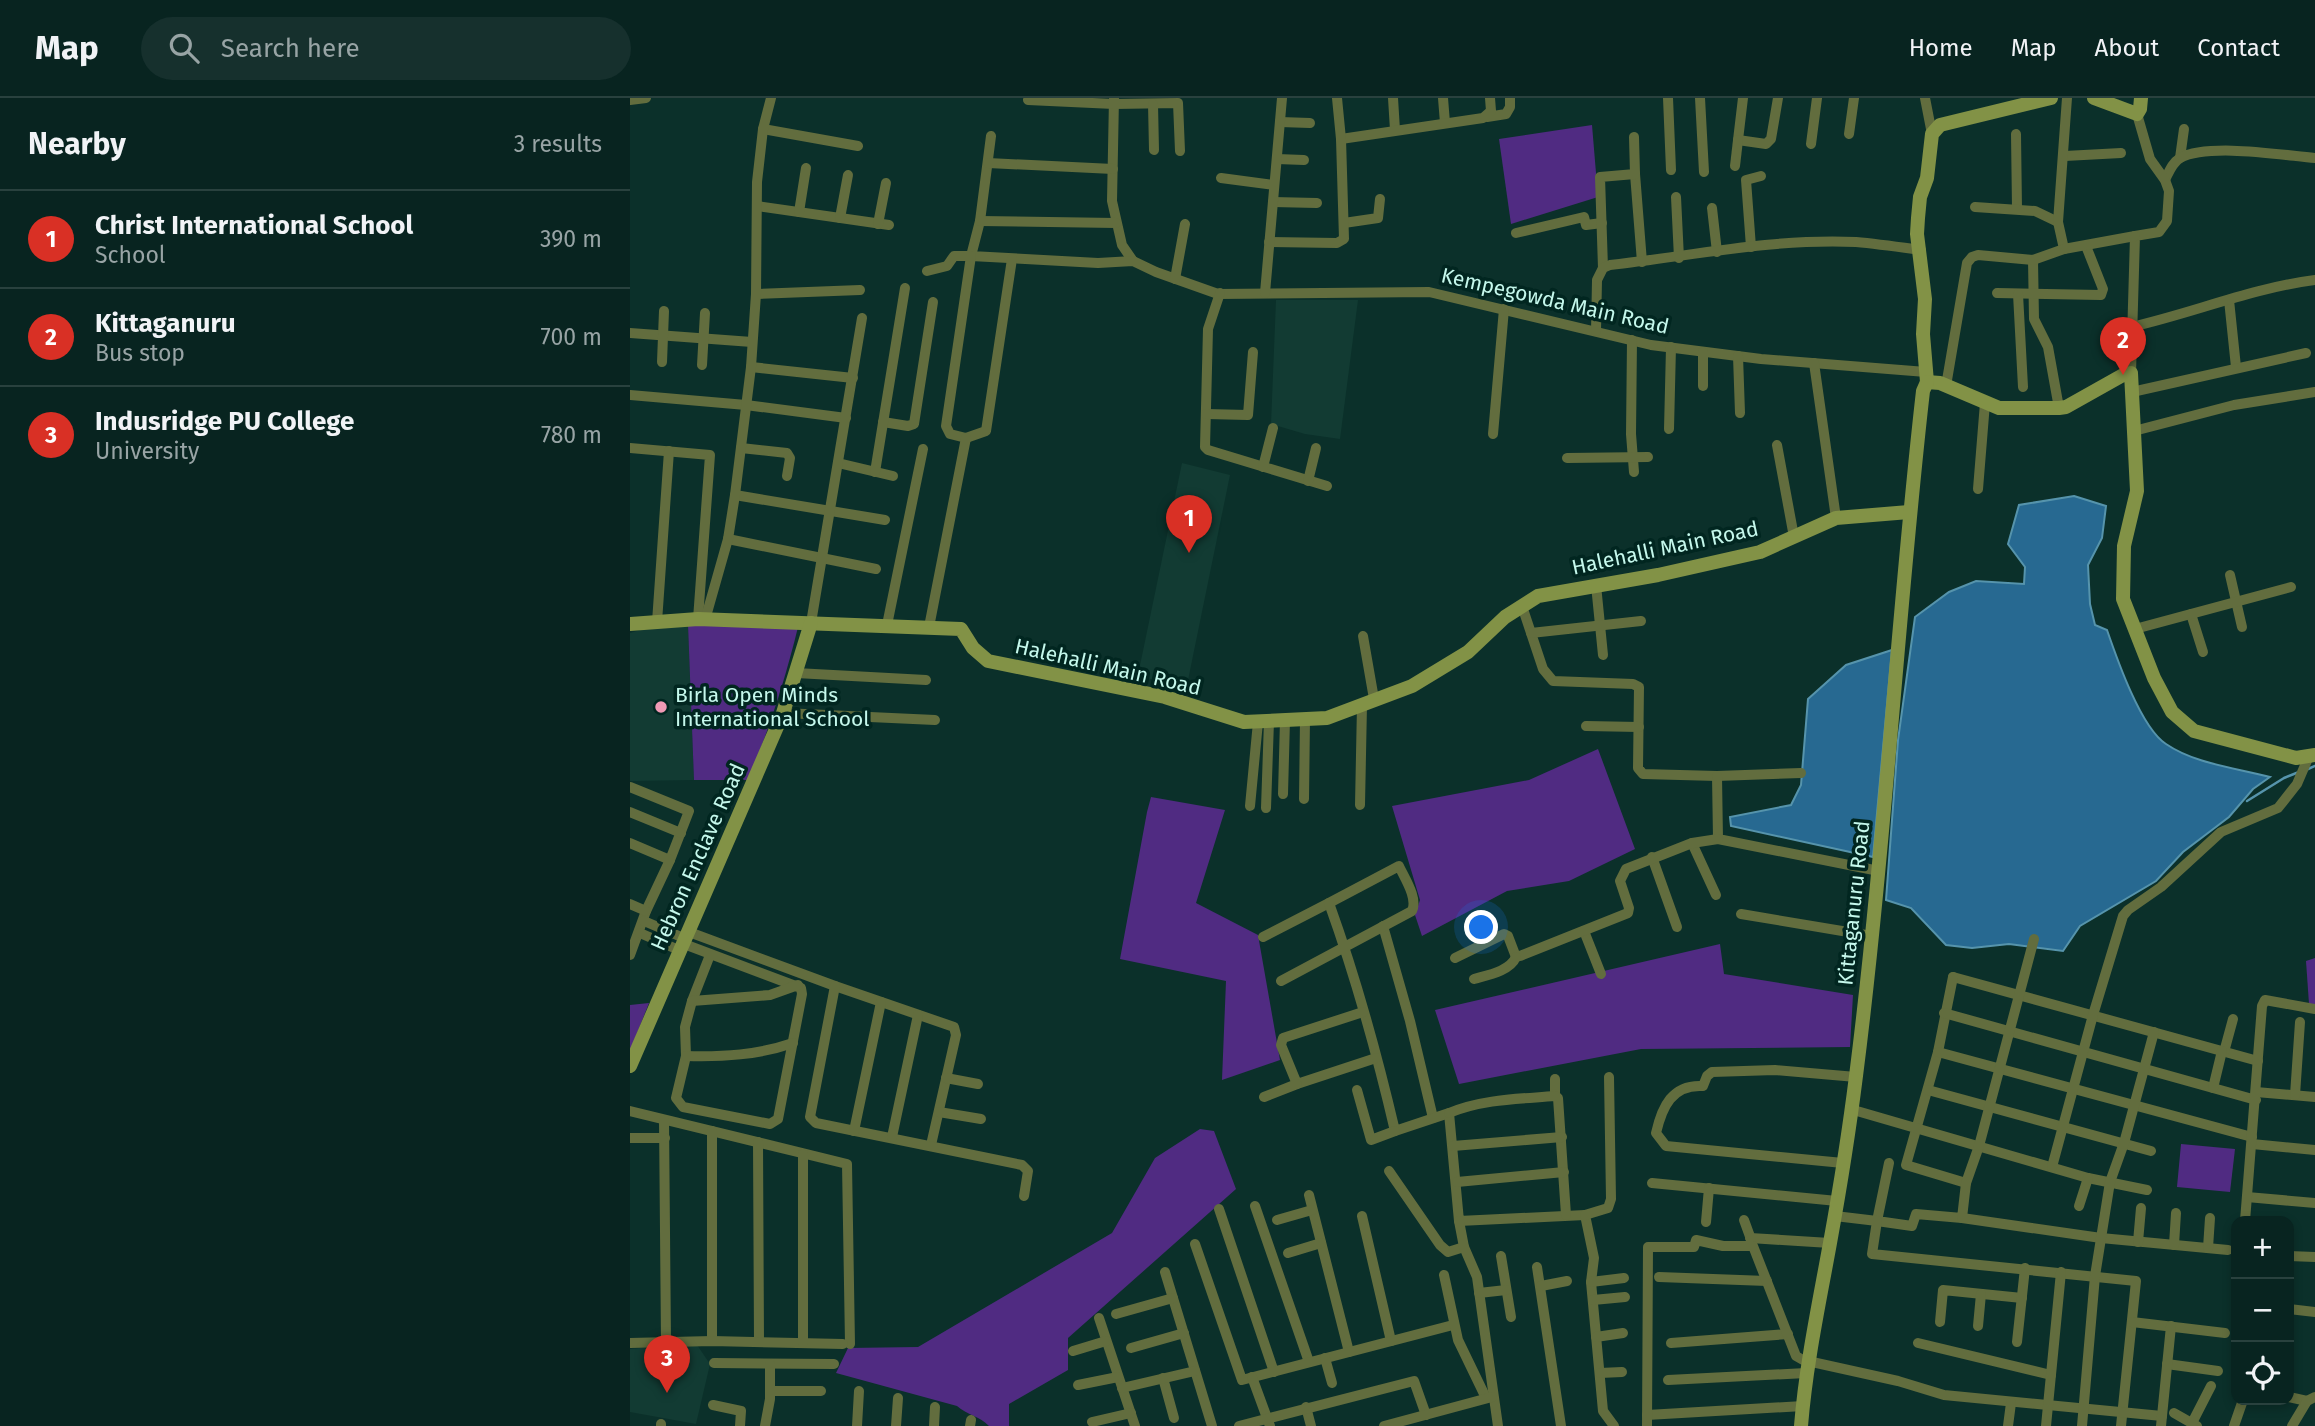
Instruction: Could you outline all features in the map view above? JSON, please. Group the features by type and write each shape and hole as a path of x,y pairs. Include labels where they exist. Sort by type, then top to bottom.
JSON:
{"street":[{"path":"702,620 728,539 735,495 751,367 756,294 757,182 763,129 771,98"},
{"path":"1265,293 1282,98"},
{"path":"1269,242 1339,243 1344,236 1337,98"},
{"path":"1393,98 1395,130"},
{"path":"1443,98 1445,123"},
{"path":"1487,117 1491,111 1490,98"},
{"path":"1341,139 1506,114 1510,107 1510,98"},
{"path":"1668,98 1671,170"},
{"path":"1700,98 1704,173"},
{"path":"1735,166 1743,98"},
{"path":"1738,140 1769,143 1778,98"},
{"path":"1811,145 1816,98"},
{"path":"1849,134 1854,98"},
{"path":"1925,98 1932,134"},
{"path":"1932,134 1940,125 2051,98"},
{"path":"2064,249 2058,222 2065,156 2067,98"},
{"path":"2094,98 2137,114"},
{"path":"1946,386 1967,263 1972,257 1978,255 2033,260 2064,249 2159,232 2167,221 2169,191 2151,159 2137,114 2141,98"},
{"path":"630,100 645,99"},
{"path":"1028,100 1176,103 1180,106 1180,151"},
{"path":"1114,101 1112,201 1122,245 1133,261"},
{"path":"1153,104 1154,150"},
{"path":"1280,122 1310,123"},
{"path":"763,129 858,146"},
{"path":"2180,158 2184,129"},
{"name":"Kittaganuru Road","path":"1801,1426 1807,1367 1830,1244 1856,1077 1879,871 1909,512 1923,391 1927,377 1923,334 1925,299 1917,234 1920,197 1927,178 1932,134"},
{"path":"2016,134 2017,209"},
{"path":"992,136 946,426 950,434 966,438 986,432 1013,259"},
{"path":"1634,137 1642,262"},
{"path":"2165,180 2172,165 2180,158 2213,150 2315,158"},
{"path":"2065,156 2121,153"},
{"path":"1276,159 1304,160"},
{"path":"988,163 1113,169"},
{"path":"799,212 806,168"},
{"path":"1596,331 1597,280 1603,268 1600,177 1635,174"},
{"path":"841,218 848,175"},
{"path":"1751,247 1745,180 1761,176"},
{"path":"1221,178 1274,185"},
{"path":"757,206 883,225 886,183"},
{"path":"1676,197 1679,258"},
{"path":"1344,223 1376,219 1380,215 1380,199"},
{"path":"1273,202 1317,203"},
{"path":"1975,207 2035,211 2058,222"},
{"path":"1712,208 1717,252"},
{"path":"1516,233 1584,217 1586,225 1602,223"},
{"path":"980,221 1116,223"},
{"path":"1175,279 1185,224"},
{"path":"2135,236 2131,373 2137,491 2124,546 2123,598 2154,678 2172,712 2194,732 2296,758 2312,755"},
{"path":"1603,268 1751,247 1856,242 1921,250"},
{"path":"1997,293 2103,294 2087,246"},
{"path":"927,271 947,266 954,256 971,256"},
{"name":"Kempegowda Main Road","path":"971,256 1098,263 1133,261 1175,279 1220,293 1429,292 1671,347 1927,377"},
{"path":"2033,260 2034,319 2048,347 2059,408"},
{"path":"2132,327 2174,318 2288,284 2315,280"},
{"path":"875,472 905,288"},
{"path":"756,294 860,290"},
{"path":"1220,293 1208,329 1206,449 1327,486"},
{"path":"2018,294 2023,387"},
{"path":"2229,300 2236,367"},
{"path":"883,422 908,426 914,424 933,302"},
{"path":"1493,434 1504,309"},
{"path":"662,362 664,311"},
{"path":"702,365 705,313"},
{"path":"811,623 862,318"},
{"path":"630,333 752,342"},
{"path":"1632,340 1630,434 1634,472"},
{"path":"1669,429 1671,347"},
{"path":"1206,414 1248,415 1253,352"},
{"path":"1703,352 1703,386"},
{"path":"2132,392 2306,353"},
{"path":"1738,356 1740,413"},
{"path":"1814,363 1836,518"},
{"path":"751,367 853,378"},
{"path":"1927,377 1998,408 2059,408 2066,407 2131,373"},
{"path":"2134,430 2234,405 2315,392"},
{"path":"630,395 746,405 846,418"},
{"path":"1978,489 1985,403"},
{"path":"1263,467 1273,428"},
{"path":"929,627 966,438"},
{"path":"1777,445 1794,537"},
{"path":"630,448 710,454 702,620"},
{"path":"741,448 787,453 790,458 787,476"},
{"path":"1308,481 1316,448"},
{"path":"887,625 923,449"},
{"path":"657,622 669,451"},
{"path":"1567,458 1648,457"},
{"path":"838,463 892,476"},
{"path":"735,495 885,520"},
{"name":"Halehalli Main Road","path":"630,624 702,620 961,629 973,648 988,661 1165,697 1244,723 1327,718 1412,686 1468,652 1505,617 1538,596 1661,574 1760,552 1836,518 1909,512"},
{"path":"728,539 876,569"},
{"path":"2230,575 2242,628"},
{"path":"1596,585 1603,655"},
{"path":"2136,629 2291,587"},
{"path":"1522,606 1543,669 1553,681 1636,684 1640,692 1639,772 1717,776 1801,773"},
{"path":"2191,614 2203,652"},
{"path":"1531,633 1641,621"},
{"name":"Hebron Enclave Road","path":"630,1066 783,713 811,623"},
{"path":"1360,805 1368,702 1363,636"},
{"path":"796,673 926,680"},
{"path":"783,713 935,720"},
{"path":"1304,799 1305,719"},
{"path":"1283,794 1285,720"},
{"path":"1250,806 1263,721"},
{"path":"1263,721 1266,808"},
{"path":"1586,726 1639,727"},
{"path":"2052,1167 2123,916 2127,910 2161,887 2221,832 2278,808 2297,784 2312,755"},
{"path":"1717,776 1718,839"},
{"path":"630,787 689,811 635,937 630,955"},
{"path":"630,812 681,833"},
{"path":"1474,979 1507,968 1516,957 1628,913 1621,876 1626,869 1692,843 1718,839 1879,871"},
{"path":"630,843 670,860"},
{"path":"1692,843 1716,895"},
{"path":"1652,857 1676,927"},
{"path":"1263,937 1399,866 1415,906 1412,911 1281,981"},
{"path":"1329,903 1356,978 1395,1131"},
{"path":"630,904 685,942 710,955 801,988 778,1119 770,1124 682,1107 676,1098 686,1056 685,1027 710,955"},
{"path":"1741,914 1872,936"},
{"path":"1383,926 1410,1021 1433,1118"},
{"path":"1584,931 1601,974"},
{"path":"1455,958 1504,934 1508,936 1516,957"},
{"path":"635,937 685,942 835,986 954,1027 956,1035 931,1145"},
{"path":"1962,1218 1966,1183 1990,1107 2034,939"},
{"path":"1966,1183 1906,1165 1938,1052 1953,977 2258,1061"},
{"path":"692,1001 770,995 798,985"},
{"path":"835,986 810,1117 816,1123 1025,1166 1028,1171 1024,1196"},
{"path":"2245,1216 2264,1000 2315,1009"},
{"path":"854,1131 881,1002"},
{"path":"1297,1084 1281,1045 1283,1038 1363,1012"},
{"path":"1944,1013 2213,1088 2256,1096 2315,1097"},
{"path":"892,1137 918,1014"},
{"path":"2213,1088 2233,1019"},
{"path":"2295,1095 2300,1022"},
{"path":"2082,1426 2095,1276 2110,1182 2124,1143 2154,1032"},
{"path":"686,1056 715,1057 765,1052 793,1044"},
{"path":"1938,1052 2074,1087 2252,1141 2315,1150"},
{"path":"1264,1097 1376,1058"},
{"path":"1843,1163 1666,1146 1656,1133 1661,1113 1676,1091 1690,1085 1703,1086 1712,1072 1775,1070 1856,1077"},
{"path":"1460,1221 1585,1215 1608,1208 1611,1199 1609,1077"},
{"path":"946,1078 978,1084"},
{"path":"1555,1079 1555,1096 1560,1102 1566,1215"},
{"path":"1357,1090 1371,1140 1472,1104 1555,1096"},
{"path":"1928,1090 2151,1151"},
{"path":"1850,1109 2088,1178 2147,1190"},
{"path":"630,1111 848,1166 846,1344 712,1341 630,1343"},
{"path":"939,1112 981,1119"},
{"path":"1449,1113 1460,1221 1464,1247 1474,1266 1479,1293 1490,1397 1497,1426"},
{"path":"664,1119 666,1342"},
{"path":"712,1131 712,1341"},
{"path":"1453,1146 1562,1137"},
{"path":"630,1138 665,1138"},
{"path":"758,1142 759,1342"},
{"path":"803,1154 803,1343"},
{"path":"1889,1163 1872,1254 2136,1281 2121,1426"},
{"path":"1389,1171 1440,1245 1448,1252 1464,1247"},
{"path":"1457,1182 1564,1172"},
{"path":"2079,1206 2088,1178"},
{"path":"1652,1183 1709,1188 1836,1208 1877,1221 1912,1226 1916,1214 2101,1238 2228,1250"},
{"path":"1706,1222 1709,1188"},
{"path":"1308,1195 1349,1352"},
{"path":"2247,1197 2315,1203"},
{"path":"1255,1206 1310,1362"},
{"path":"2138,1242 2141,1208"},
{"path":"1219,1209 1274,1372"},
{"path":"1277,1220 1312,1210"},
{"path":"2174,1245 2176,1213"},
{"path":"1585,1215 1594,1258 1591,1282 1603,1411 1614,1426"},
{"path":"1362,1216 1391,1341"},
{"path":"2208,1248 2210,1218"},
{"path":"1744,1220 1796,1356 1807,1367"},
{"path":"1803,1406 1647,1421 1648,1247 1694,1247 1696,1240 1723,1246 1752,1242 1830,1244"},
{"path":"1288,1253 1321,1243"},
{"path":"1195,1244 1242,1380 1453,1325"},
{"path":"1501,1256 1511,1317"},
{"path":"2294,1256 2315,1258"},
{"path":"1537,1267 1561,1426"},
{"path":"2017,1342 2025,1268"},
{"path":"1165,1272 1212,1426"},
{"path":"2046,1426 2061,1272"},
{"path":"1444,1275 1453,1325 1462,1353 1490,1397"},
{"path":"1659,1277 1767,1282"},
{"path":"1591,1282 1624,1278"},
{"path":"1541,1286 1567,1281"},
{"path":"1479,1293 1506,1290"},
{"path":"1940,1322 1943,1290 2022,1298"},
{"path":"1978,1326 1982,1294"},
{"path":"1593,1300 1625,1297"},
{"path":"1116,1314 1173,1298"},
{"path":"2294,1310 2315,1312"},
{"path":"1099,1318 1135,1426"},
{"path":"2132,1322 2225,1333"},
{"path":"1668,1380 1807,1367 1898,1381 1944,1395 2123,1412 2161,1421 2171,1326"},
{"path":"1131,1348 1184,1333"},
{"path":"1596,1337 1623,1333"},
{"path":"1671,1343 1788,1334"},
{"path":"1073,1351 1106,1341"},
{"path":"1918,1343 2051,1375"},
{"path":"1325,1358 1332,1382"},
{"path":"714,1363 834,1364"},
{"path":"765,1426 770,1391 770,1364"},
{"path":"2167,1364 2218,1371"},
{"path":"1122,1388 1195,1371"},
{"path":"1600,1373 1622,1372"},
{"path":"1078,1385 1118,1377"},
{"path":"1252,1377 1269,1422"},
{"path":"1163,1378 1174,1418"},
{"path":"1239,1426 1269,1422 1306,1407 1414,1381 1426,1415"},
{"path":"2174,1413 2194,1424 2211,1386"},
{"path":"770,1391 821,1391"},
{"path":"857,1426 859,1391"},
{"path":"1384,1426 1490,1397"},
{"path":"896,1426 898,1398"},
{"path":"2292,1426 2311,1399"},
{"path":"2008,1426 2011,1403"},
{"path":"713,1405 741,1411 740,1426"},
{"path":"2234,1426 2241,1405"},
{"path":"934,1426 935,1407"},
{"path":"1306,1407 1311,1426"},
{"path":"1092,1422 1131,1413"}],"shaded area":[{"path":"1592,125 1598,197 1511,224 1499,139"},
{"path":"1276,300 1358,300 1340,439 1305,434 1271,424"},
{"path":"1182,463 1230,475 1186,690 1138,675"},
{"name":"Birla Open Minds International School","path":"688,625 694,780 630,781 630,633 643,629"},
{"path":"688,625 798,627 776,705 748,780 694,780"},
{"path":"1598,749 1635,849 1569,881 1507,891 1422,936 1415,915 1420,900 1392,806 1529,780"},
{"path":"1151,797 1225,810 1196,903 1258,935 1280,1060 1222,1080 1226,981 1120,959"},
{"path":"1720,944 1724,974 1853,995 1850,1047 1641,1049 1459,1084 1435,1010"},
{"path":"2315,958 2315,1005 2309,1004 2306,961"},
{"path":"649,1003 630,1051 630,1005"},
{"path":"1200,1129 1214,1131 1236,1189 1068,1338 1068,1370 1009,1404 1009,1426 989,1426 957,1406 836,1373 848,1348 918,1347 1112,1233 1155,1158"},
{"path":"2181,1144 2235,1149 2230,1192 2177,1187"},
{"path":"697,1345 710,1364 696,1424 630,1412 630,1349"}],"water":[{"path":"2074,496 2106,506 2102,538 2088,565 2090,604 2095,625 2107,630 2131,692 2148,724 2157,736 2177,751 2217,765 2270,777 2253,789 2229,817 2183,852 2156,881 2080,926 2063,951 2009,944 1972,948 1946,945 1911,908 1886,900 1898,740 1915,617 1949,592 1976,581 2024,584 2025,567 2008,544 2019,505"},
{"path":"1892,650 1873,857 1731,826 1730,817 1791,805 1801,785 1808,699 1846,665"}],"waterway":[{"path":"2308,769 2315,766"},
{"path":"2247,801 2299,772"}],"place":[{"name":"Kittaganuru","path":"2123,375"},
{"name":"Christ International School","path":"1189,553"},
{"name":"Birla Open Minds International School","path":"661,707"},
{"name":"Indusridge PU College","path":"667,1393"}]}
